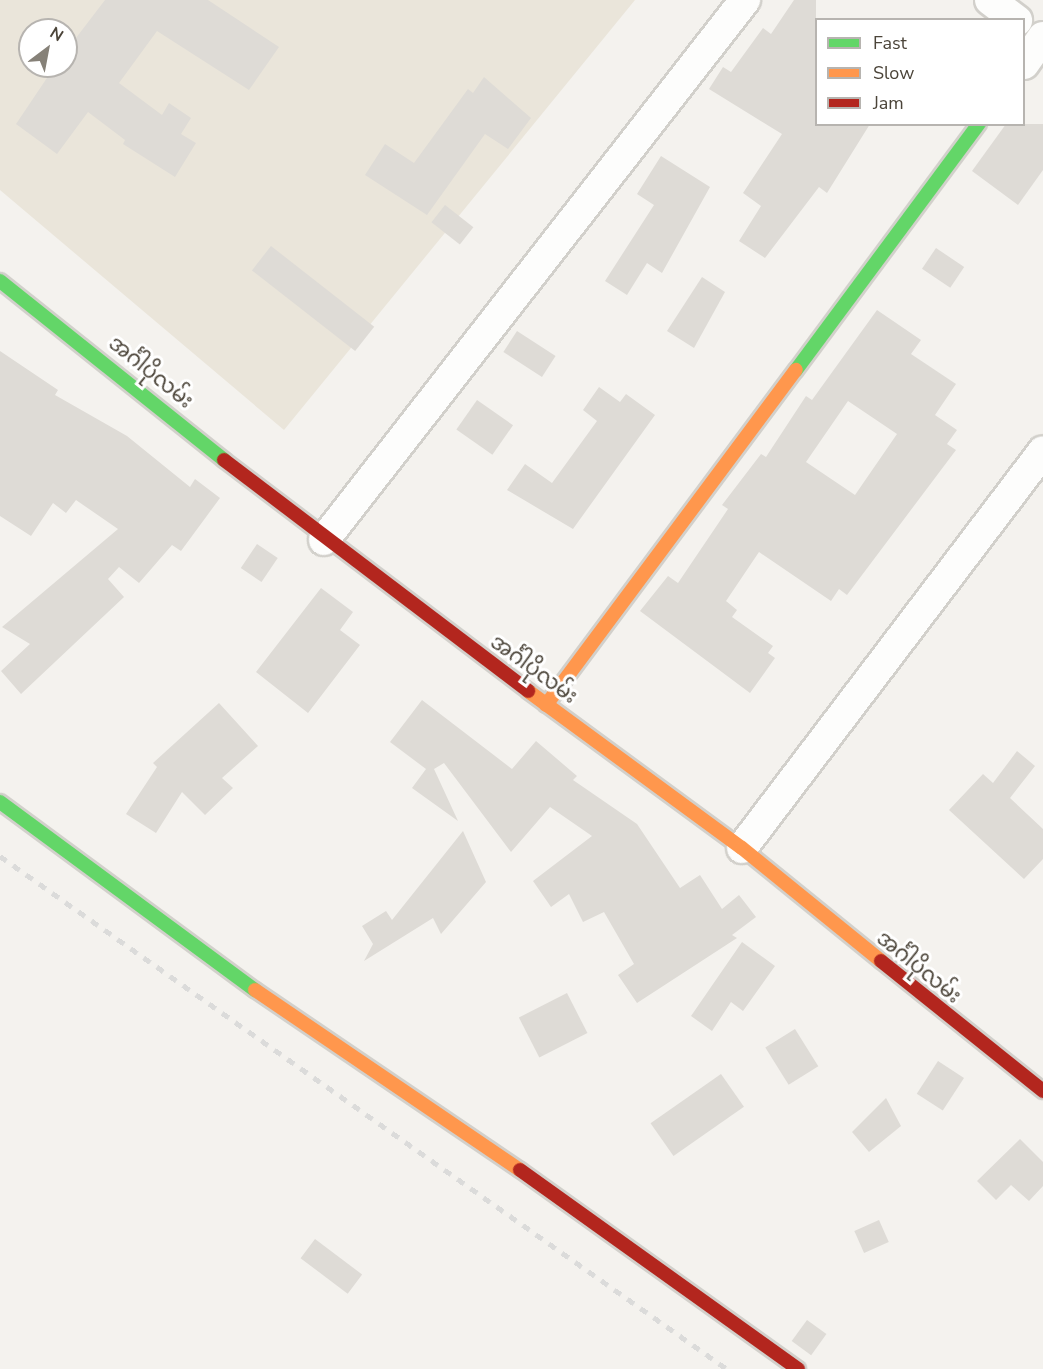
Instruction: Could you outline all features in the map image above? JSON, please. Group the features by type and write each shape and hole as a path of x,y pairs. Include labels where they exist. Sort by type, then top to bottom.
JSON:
{"street":[{"path":"324,540 745,0"},
{"path":"990,0 1014,18"},
{"path":"1025,25 1043,38 1025,61"},
{"path":"546,705 978,126"},
{"name":"အင်္ဂါပိုလမ်း","path":"0,281 324,540 742,848 1043,1091"},
{"path":"742,848 1043,451"},
{"path":"0,802 282,1010 550,1190 798,1369"}],"shaded area":[{"path":"0,0 635,0 284,430 0,190"}],"building":[{"path":"105,0 208,0 279,47 249,90 157,31 119,83 162,115 169,103 191,118 181,134 196,143 175,177 123,144 125,140 88,112 57,154 16,124 47,78 78,78 78,35"},
{"path":"794,0 816,0 815,126 869,126 827,193 819,187 765,258 739,241 761,206 743,193 782,134 709,89 723,67 731,72 763,28 771,34"},
{"path":"484,77 531,118 508,149 485,134 427,215 365,175 385,144 414,163 468,89 473,93"},
{"path":"1043,124 1043,170 1018,205 972,171 1005,126"},
{"path":"661,156 710,187 662,273 647,263 627,295 605,281 654,205 637,194"},
{"path":"445,205 473,227 460,245 431,222"},
{"path":"271,246 374,327 355,351 252,270"},
{"path":"936,248 964,267 950,288 922,269"},
{"path":"702,277 725,292 694,348 667,331"},
{"path":"877,310 921,340 911,354 956,384 935,415 957,430 947,444 956,450 847,595 839,589 831,601 759,552 726,601 737,610 732,617 773,646 768,653 775,658 750,693 640,611 668,576 678,583 728,509 722,505 761,454 766,457 806,396 812,400","holes":["848,401 897,434 855,495 806,462"]},
{"path":"517,331 556,356 542,377 503,352"},
{"path":"0,351 58,390 55,395 127,436 190,487 195,479 220,498 181,551 172,545 139,583 119,567 108,579 124,597 21,694 1,671 30,644 2,627 118,529 76,500 66,513 53,503 31,536 0,516"},
{"path":"599,387 620,402 626,394 655,415 573,529 507,490 525,464 552,483 597,421 583,410"},
{"path":"477,400 513,425 492,455 456,429"},
{"path":"257,544 278,558 262,582 241,568"},
{"path":"321,588 353,612 340,630 360,645 308,713 256,672"},
{"path":"422,700 512,769 536,741 577,776 573,780 637,824 680,888 700,875 722,909 739,895 756,917 732,935 737,938 637,1003 618,975 634,964 604,912 583,922 569,894 551,907 533,881 592,836 550,807 511,852 444,763 434,769 458,821 412,788 426,769 390,742"},
{"path":"219,703 258,746 222,778 233,788 205,815 182,792 156,833 126,814 157,767 153,763"},
{"path":"1017,751 1035,766 1010,798 1043,829 1043,859 1024,879 949,810 983,774 993,783"},
{"path":"463,831 486,882 441,934 433,918 364,961 373,944 362,926 386,911 392,920"},
{"path":"742,942 775,966 743,1011 731,1002 712,1031 691,1016"},
{"path":"567,993 587,1033 539,1058 519,1018"},
{"path":"795,1029 818,1066 789,1085 765,1048"},
{"path":"938,1061 964,1078 943,1111 917,1094"},
{"path":"721,1074 744,1107 673,1156 651,1123"},
{"path":"886,1098 901,1126 869,1152 852,1132"},
{"path":"1020,1139 1043,1162 1043,1186 1029,1201 1011,1185 996,1200 977,1181"},
{"path":"879,1220 889,1242 864,1253 854,1231"},
{"path":"315,1239 362,1275 348,1294 301,1258"},
{"path":"807,1320 826,1334 811,1355 792,1341"}],"railway":[{"path":"0,856 727,1369"}],"traffic: fast":[{"path":"796,370 978,126"},
{"path":"0,281 224,460"},
{"path":"0,802 255,990"}],"traffic: slow":[{"path":"546,705 796,370"},
{"path":"528,691 742,848 881,961"},
{"path":"255,990 520,1170"}],"traffic: jam":[{"path":"224,460 528,691"},
{"path":"881,961 1043,1091"},
{"path":"520,1170 798,1369"}]}
